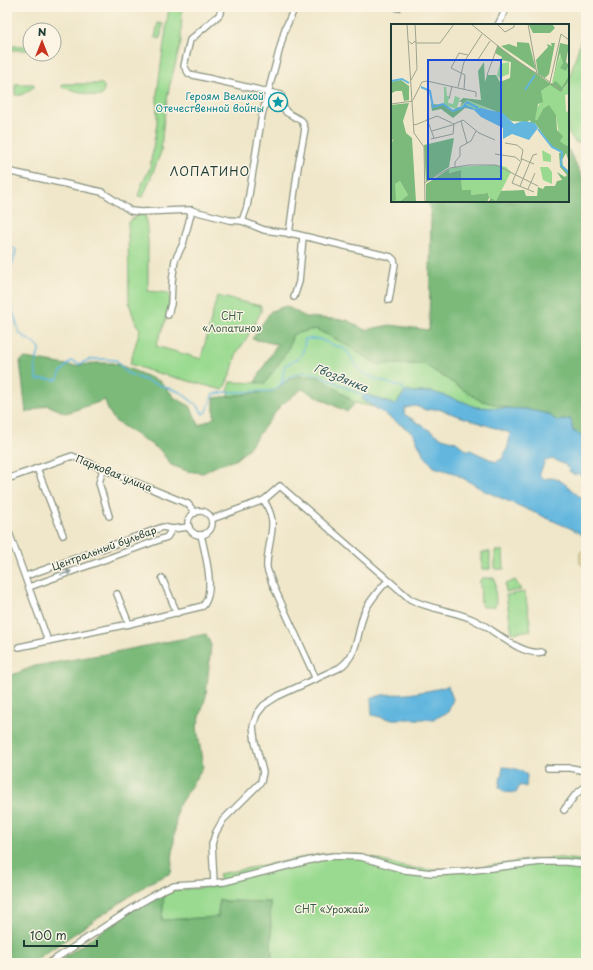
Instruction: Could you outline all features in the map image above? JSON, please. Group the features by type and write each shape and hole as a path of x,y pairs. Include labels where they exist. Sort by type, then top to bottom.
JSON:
{"street":[{"path":"223,7 219,15 190,40 184,66 189,74 281,95 286,112 302,122 305,128 289,234"},
{"path":"242,222 247,207 262,115 285,29 295,7"},
{"path":"498,24 507,7"},
{"path":"7,171 102,192 131,211 192,210 242,222 264,230 289,234 391,257 394,260 389,300"},
{"path":"168,315 171,304 175,260 183,244 192,210"},
{"path":"294,297 299,282 303,237"},
{"name":"Парковая улица","path":"7,478 72,456 188,504 195,513"},
{"path":"37,468 62,535"},
{"path":"103,469 98,484 109,516"},
{"path":"212,519 264,500 280,486 409,598 417,603 468,617 522,648 537,653 542,652"},
{"path":"264,500 272,520 272,529 267,557 267,569 316,679"},
{"path":"203,511 212,519 212,526 210,530 201,535 193,533 189,527 188,522 190,517 195,513 203,511"},
{"path":"7,527 26,576 48,641"},
{"name":"Центральный бульвар","path":"26,576 163,527 172,529 167,537 29,587"},
{"path":"172,529 189,527"},
{"path":"19,648 203,606 206,602 210,578 201,535"},
{"path":"162,578 177,613"},
{"path":"214,883 212,844 216,832 223,820 261,782 263,772 255,742 253,726 257,714 264,705 278,696 347,663 359,634 364,612 388,581"},
{"path":"117,594 129,624"},
{"path":"548,768 571,768 586,771"},
{"path":"564,810 576,794 586,786"},
{"path":"49,963 162,890 176,885 224,882 318,858 335,856 361,857 405,870 432,873 466,871 540,862 586,864"}],"green space":[{"path":"169,7 182,7 181,42 169,88 163,126 161,152 143,197 138,196 150,168 157,123 157,94"},
{"path":"158,23 163,24 160,39 155,37"},
{"path":"583,33 586,33 586,140 576,143 569,134 569,80"},
{"path":"7,46 22,46 22,50 7,50"},
{"path":"15,84 34,84 34,87 21,95 15,95"},
{"path":"62,84 102,84 104,86 104,90 101,96 94,96 62,87"},
{"path":"569,151 586,182 586,437 573,431 571,419 557,421 548,414 525,409 512,409 479,400 424,364 376,364 342,342 316,329 293,334 288,350 265,383 255,382 277,344 252,339 271,311 286,306 306,317 347,320 365,330 390,325 429,330 431,215 428,202 569,202"},
{"name":"СНТ «Лопатино»","path":"140,214 146,217 148,242 148,291 169,293 170,300 166,320 156,346 201,359 217,296 261,306 261,312 245,341 237,352 231,373 223,390 150,371 130,364 140,329 136,324 129,303 128,222"},
{"path":"315,329 342,342 376,364 424,364 479,400 512,409 475,407 432,392 405,392 395,405 365,394 363,399 374,407 355,403 334,387 290,379 273,391 228,396 230,382 265,383 288,350 293,334"},
{"path":"25,358 73,366 95,363 113,363 130,369 161,382 175,398 190,406 199,425 214,418 214,398 273,391 290,379 298,376 319,377 355,403 347,412 302,389 281,405 247,450 235,460 216,466 203,473 187,471 171,465 160,450 115,421 108,410 105,400 66,413 47,405 26,413 20,361"},
{"path":"495,551 503,551 504,569 495,569"},
{"path":"482,552 490,552 490,569 482,569"},
{"path":"482,578 494,578 495,580 496,605 494,607 482,607 481,605 480,580"},
{"path":"515,580 521,590 506,592 505,584"},
{"path":"525,592 531,630 512,633 506,595"},
{"path":"206,634 211,645 206,696 197,727 203,767 177,808 171,873 151,882 31,963 7,963 7,677 35,666"},
{"name":"СНТ «Урожай»","path":"322,854 362,855 404,867 431,870 462,870 528,860 560,858 586,861 586,963 272,963 270,902 225,901 219,899 218,917 162,920 164,894 175,890 219,886 219,874"},
{"path":"164,894 162,920 218,917 219,899 225,901 270,902 272,963 56,963 138,906"}],"sand":[{"path":"586,547 586,568 580,563 580,553"}],"water":[{"path":"405,392 433,392 475,407 525,409 548,414 557,421 571,419 573,431 586,437 586,482 578,473 575,475 569,471 564,464 552,459 545,461 539,475 544,479 550,478 560,481 582,498 586,496 586,537 572,529 485,491 454,473 434,467 424,455 413,433 362,399 365,394 395,405","holes":["415,406 426,410 438,409 510,433 508,447 502,459 496,462 470,450 466,450 456,442 442,438 404,414 405,408"]},
{"path":"448,686 453,699 448,712 434,719 389,719 372,715 371,699 376,697 408,694"},
{"path":"503,767 518,770 527,775 526,787 520,785 516,793 504,792 499,787"}],"waterway":[{"name":"Гвоздянка","path":"7,244 16,250 7,281"},
{"name":"Гвоздянка","path":"7,288 19,333 40,348 35,365 37,380 57,380 61,372 71,361 80,364 94,359 116,360 127,373 180,392 198,406 203,414 207,411 213,394 227,392 273,391 291,376 304,372 318,374 366,397"},
{"path":"281,384 285,365 298,359 304,349 305,339 319,339 343,348 348,352 354,363 363,373 378,380 402,387 405,392"}],"place":[{"name":"Героям Великой Отечественной войны","path":"278,102"}],"district":[{"name":"ЛОПАТИНО","path":"210,172"}]}
